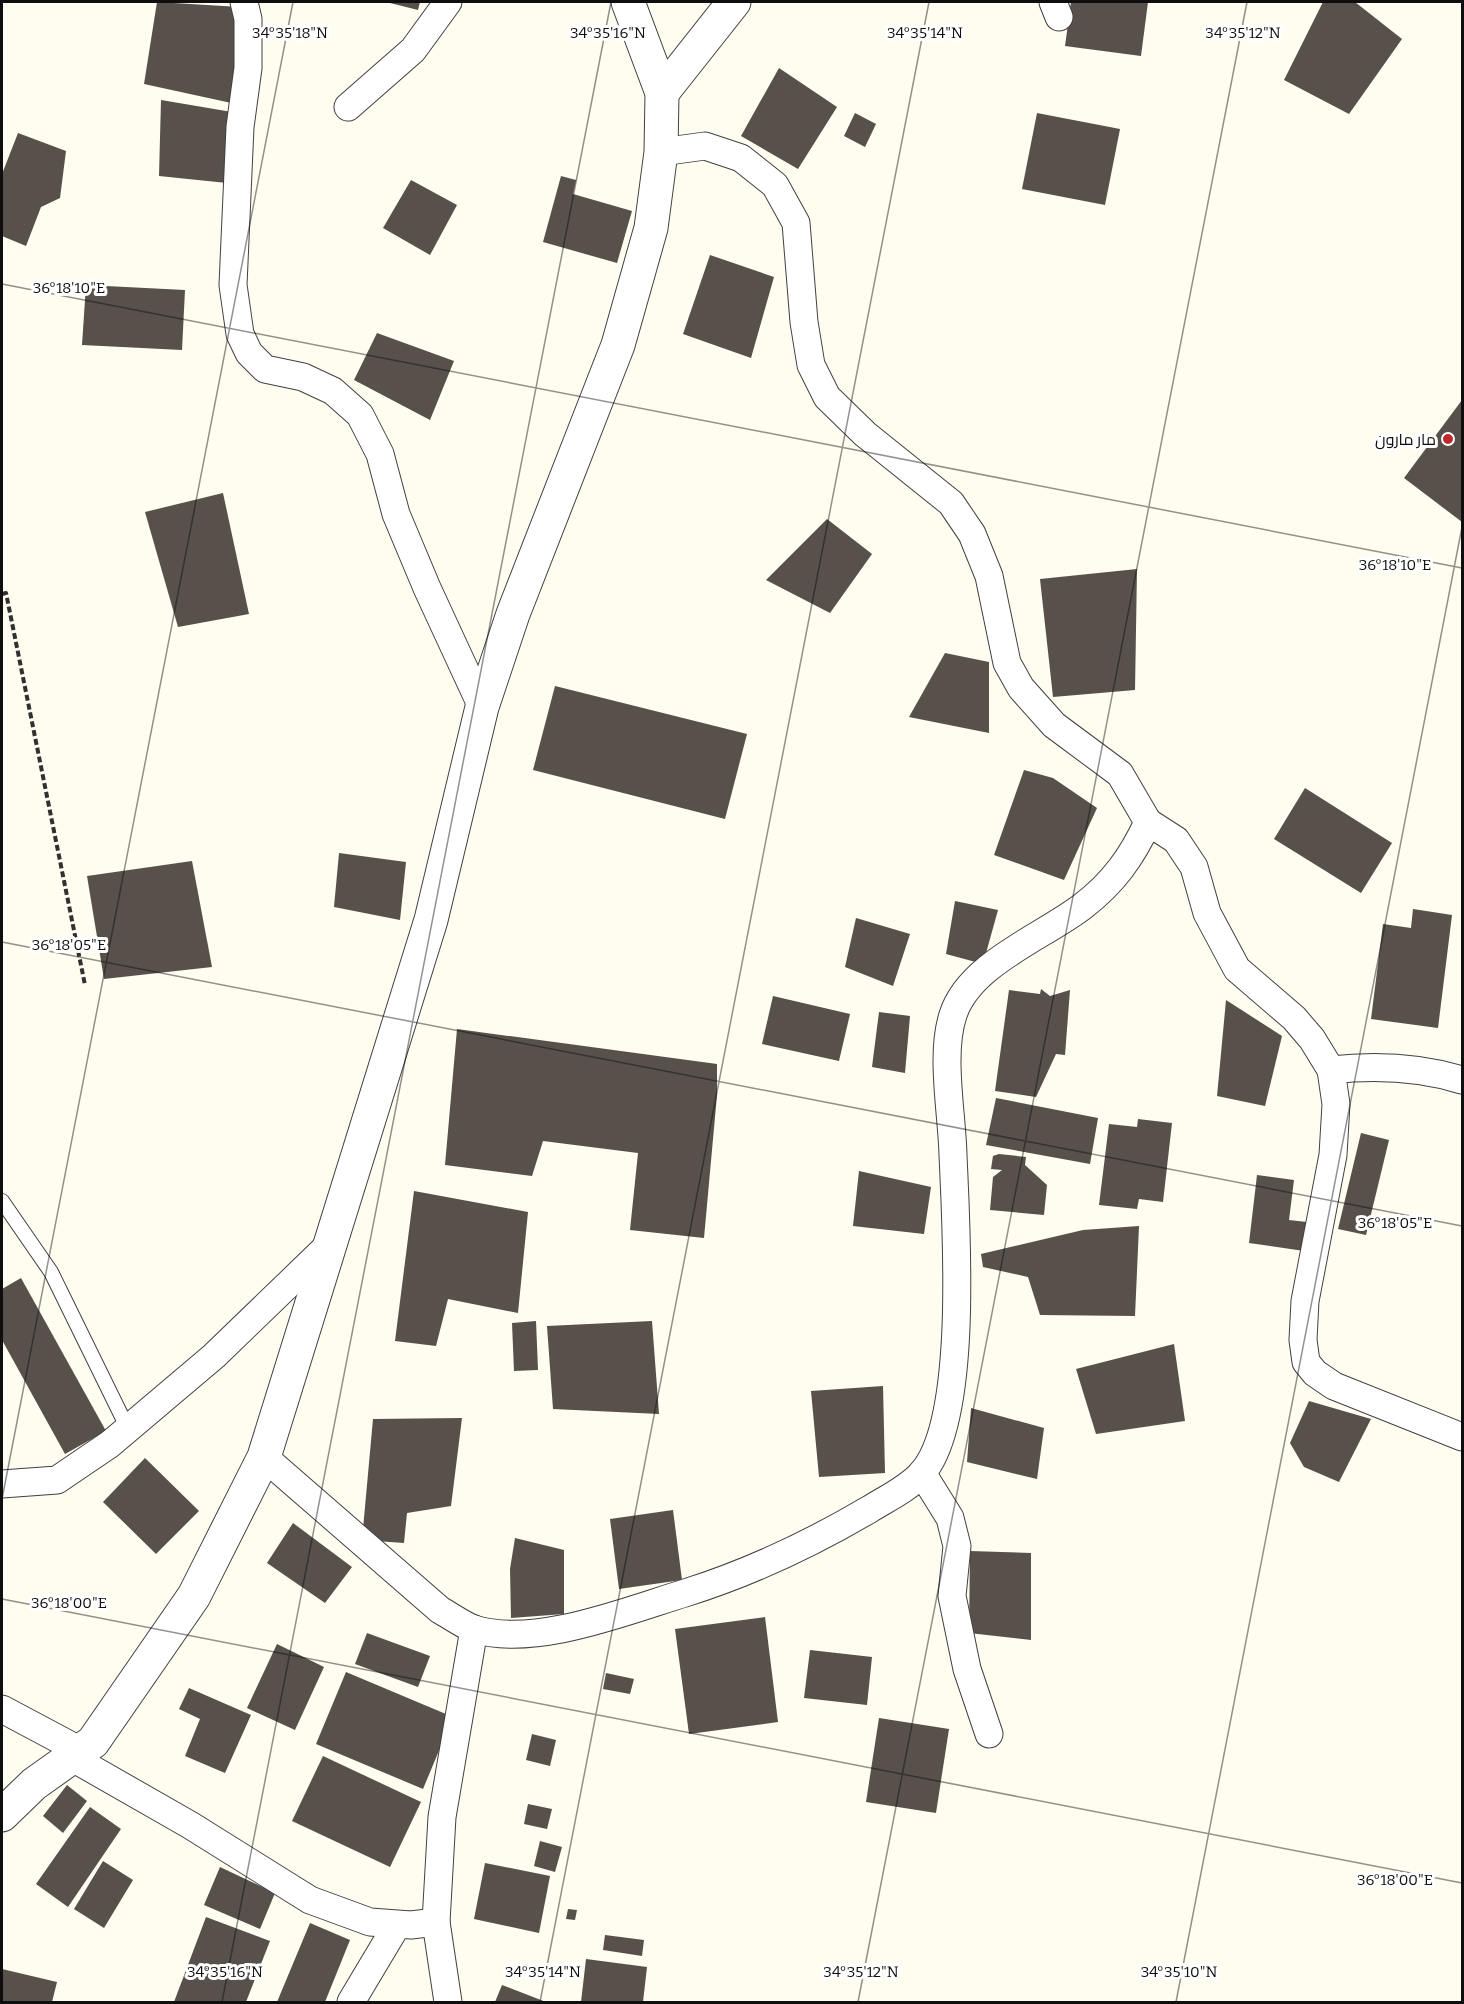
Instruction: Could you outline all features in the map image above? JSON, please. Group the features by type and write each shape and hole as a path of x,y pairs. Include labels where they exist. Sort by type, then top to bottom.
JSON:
{"street":[{"path":"244,2 248,19 248,68 239,138 233,285 240,334 249,353 265,369 303,377 333,391 360,415 380,454 396,514 422,577 482,707"},
{"path":"348,107 413,50 448,2"},
{"path":"2,1815 34,1784 93,1742 194,1596 264,1456 432,920 482,707 513,614 618,345 651,228 661,152 662,93 628,2"},
{"path":"662,93 734,2"},
{"path":"661,152 705,146 741,158 775,185 796,223 804,322 811,365 827,397 865,434 951,503 972,534 989,576 1007,663 1021,688 1054,725 1120,774 1148,822 1176,840 1194,867 1207,913 1237,969 1294,1018 1312,1039 1331,1070 1336,1104 1333,1155 1305,1301 1303,1340 1306,1362 1315,1373 1334,1386 1462,1437"},
{"path":"264,1456 401,1579 440,1610 474,1629 523,1634 559,1629 740,1576 815,1541 889,1498 922,1473 942,1438 954,1348 957,1258 947,1065 953,1014 971,984 993,966 1082,907 1112,881 1134,853 1148,822"},
{"path":"1331,1070 1366,1066 1413,1069 1462,1080"},
{"path":"2,1484 57,1480 128,1429 214,1356 331,1244"},
{"path":"922,1473 950,1518 957,1546 952,1596 967,1669 989,1734"},
{"path":"448,2002 436,1922 442,1817 474,1629"},
{"path":"2,1709 310,1900 370,1922 397,1925 436,1922"},
{"path":"351,2002 397,1925"}],"lane":[{"path":"2,1202 51,1272 128,1429"}],"path":[{"path":"2,594 6,593 85,985"}],"building":[{"path":"157,2 240,7 236,104 144,84"},
{"path":"386,2 420,2 418,10"},
{"path":"1071,2 1148,2 1141,56 1065,46"},
{"path":"1323,2 1355,2 1402,39 1349,114 1284,80"},
{"path":"779,68 837,107 798,169 741,136"},
{"path":"161,100 232,112 227,183 159,176"},
{"path":"855,113 876,124 865,147 844,136"},
{"path":"1037,113 1120,129 1105,205 1022,189"},
{"path":"18,133 66,151 60,198 41,207 26,246 2,236 2,174"},
{"path":"561,176 576,180 573,194 632,211 617,263 543,242"},
{"path":"411,180 457,205 430,255 383,228"},
{"path":"710,255 774,277 751,358 683,334"},
{"path":"86,285 185,290 182,350 82,345"},
{"path":"377,333 454,361 430,420 354,380"},
{"name":"مار مارون","path":"1462,400 1462,522 1404,478"},
{"path":"223,493 249,614 178,627 145,512"},
{"path":"827,519 872,554 830,613 766,580"},
{"path":"1137,569 1135,690 1053,697 1040,579"},
{"path":"945,653 989,662 989,733 909,717"},
{"path":"555,686 747,734 725,819 533,770"},
{"path":"1024,770 1053,778 1097,808 1064,880 994,855"},
{"path":"1305,788 1392,843 1361,893 1274,839"},
{"path":"339,853 406,862 400,920 334,907"},
{"path":"192,861 212,967 104,979 87,876"},
{"path":"955,901 998,910 983,964 946,954"},
{"path":"1413,909 1452,915 1438,1028 1371,1019 1383,924 1411,928"},
{"path":"856,918 910,934 893,986 845,967"},
{"path":"1041,989 1050,996 1070,990 1065,1055 1056,1054 1036,1097 995,1091 1009,990 1040,994"},
{"path":"773,996 850,1014 839,1061 762,1044"},
{"path":"1226,1000 1282,1036 1265,1106 1217,1096"},
{"path":"879,1012 910,1016 905,1073 872,1067"},
{"path":"457,1029 717,1064 717,1095 704,1238 630,1230 638,1153 543,1141 532,1176 445,1165"},
{"path":"996,1098 1098,1118 1090,1164 986,1145"},
{"path":"1138,1119 1172,1123 1163,1202 1139,1199 1137,1209 1099,1205 1109,1124 1137,1127"},
{"path":"1361,1133 1389,1140 1366,1235 1338,1229"},
{"path":"999,1154 1026,1157 1025,1165 1047,1185 1044,1215 990,1210 993,1177 1002,1170 991,1169 993,1156"},
{"path":"859,1171 931,1187 924,1234 853,1226"},
{"path":"1257,1175 1294,1180 1289,1220 1316,1223 1311,1252 1249,1243"},
{"path":"414,1191 528,1212 518,1313 448,1299 436,1346 395,1341"},
{"path":"1139,1226 1135,1316 1040,1315 1028,1277 983,1267 981,1254 1083,1230"},
{"path":"21,1278 106,1431 65,1454 2,1340 2,1289"},
{"path":"536,1321 538,1370 514,1371 512,1323"},
{"path":"652,1321 659,1414 553,1409 547,1326"},
{"path":"1174,1344 1185,1421 1096,1434 1076,1369"},
{"path":"883,1386 885,1473 819,1477 811,1391"},
{"path":"1309,1401 1371,1419 1339,1482 1304,1467 1290,1443"},
{"path":"971,1408 1044,1428 1037,1479 967,1462"},
{"path":"462,1418 451,1506 407,1513 404,1543 362,1540 373,1419"},
{"path":"145,1458 199,1511 156,1554 103,1502"},
{"path":"673,1510 682,1580 619,1589 610,1519"},
{"path":"293,1523 352,1567 325,1603 267,1563"},
{"path":"515,1538 564,1550 564,1614 511,1618 510,1569"},
{"path":"970,1551 1031,1553 1031,1640 969,1633"},
{"path":"765,1617 778,1722 689,1734 675,1629"},
{"path":"367,1633 430,1656 418,1687 355,1664"},
{"path":"277,1644 324,1667 295,1730 247,1708"},
{"path":"810,1650 872,1657 867,1705 804,1698"},
{"path":"346,1672 453,1717 423,1789 316,1744"},
{"path":"606,1673 634,1679 630,1694 603,1689"},
{"path":"189,1688 251,1715 225,1773 185,1756 200,1719 179,1709"},
{"path":"879,1718 949,1729 936,1813 866,1802"},
{"path":"532,1734 556,1740 550,1766 526,1760"},
{"path":"323,1756 421,1802 390,1867 292,1821"},
{"path":"67,1785 87,1801 63,1833 43,1816"},
{"path":"528,1804 552,1809 547,1829 524,1824"},
{"path":"90,1807 121,1829 68,1907 36,1884"},
{"path":"540,1841 562,1847 555,1872 534,1866"},
{"path":"103,1861 133,1880 104,1928 74,1909"},
{"path":"485,1863 550,1876 539,1933 474,1919"},
{"path":"220,1867 275,1893 260,1929 204,1905"},
{"path":"568,1909 577,1910 575,1920 566,1919"},
{"path":"206,1917 270,1941 246,2002 174,2002"},
{"path":"310,1923 350,1940 325,2002 277,2002"},
{"path":"605,1935 644,1940 642,1956 603,1950"},
{"path":"586,1959 647,1967 643,2002 581,2002"},
{"path":"2,1969 57,1982 52,2002 2,2002"},
{"path":"502,1985 546,2002 495,2002"}],"place":[{"name":"مار مارون","path":"1448,439"}]}
